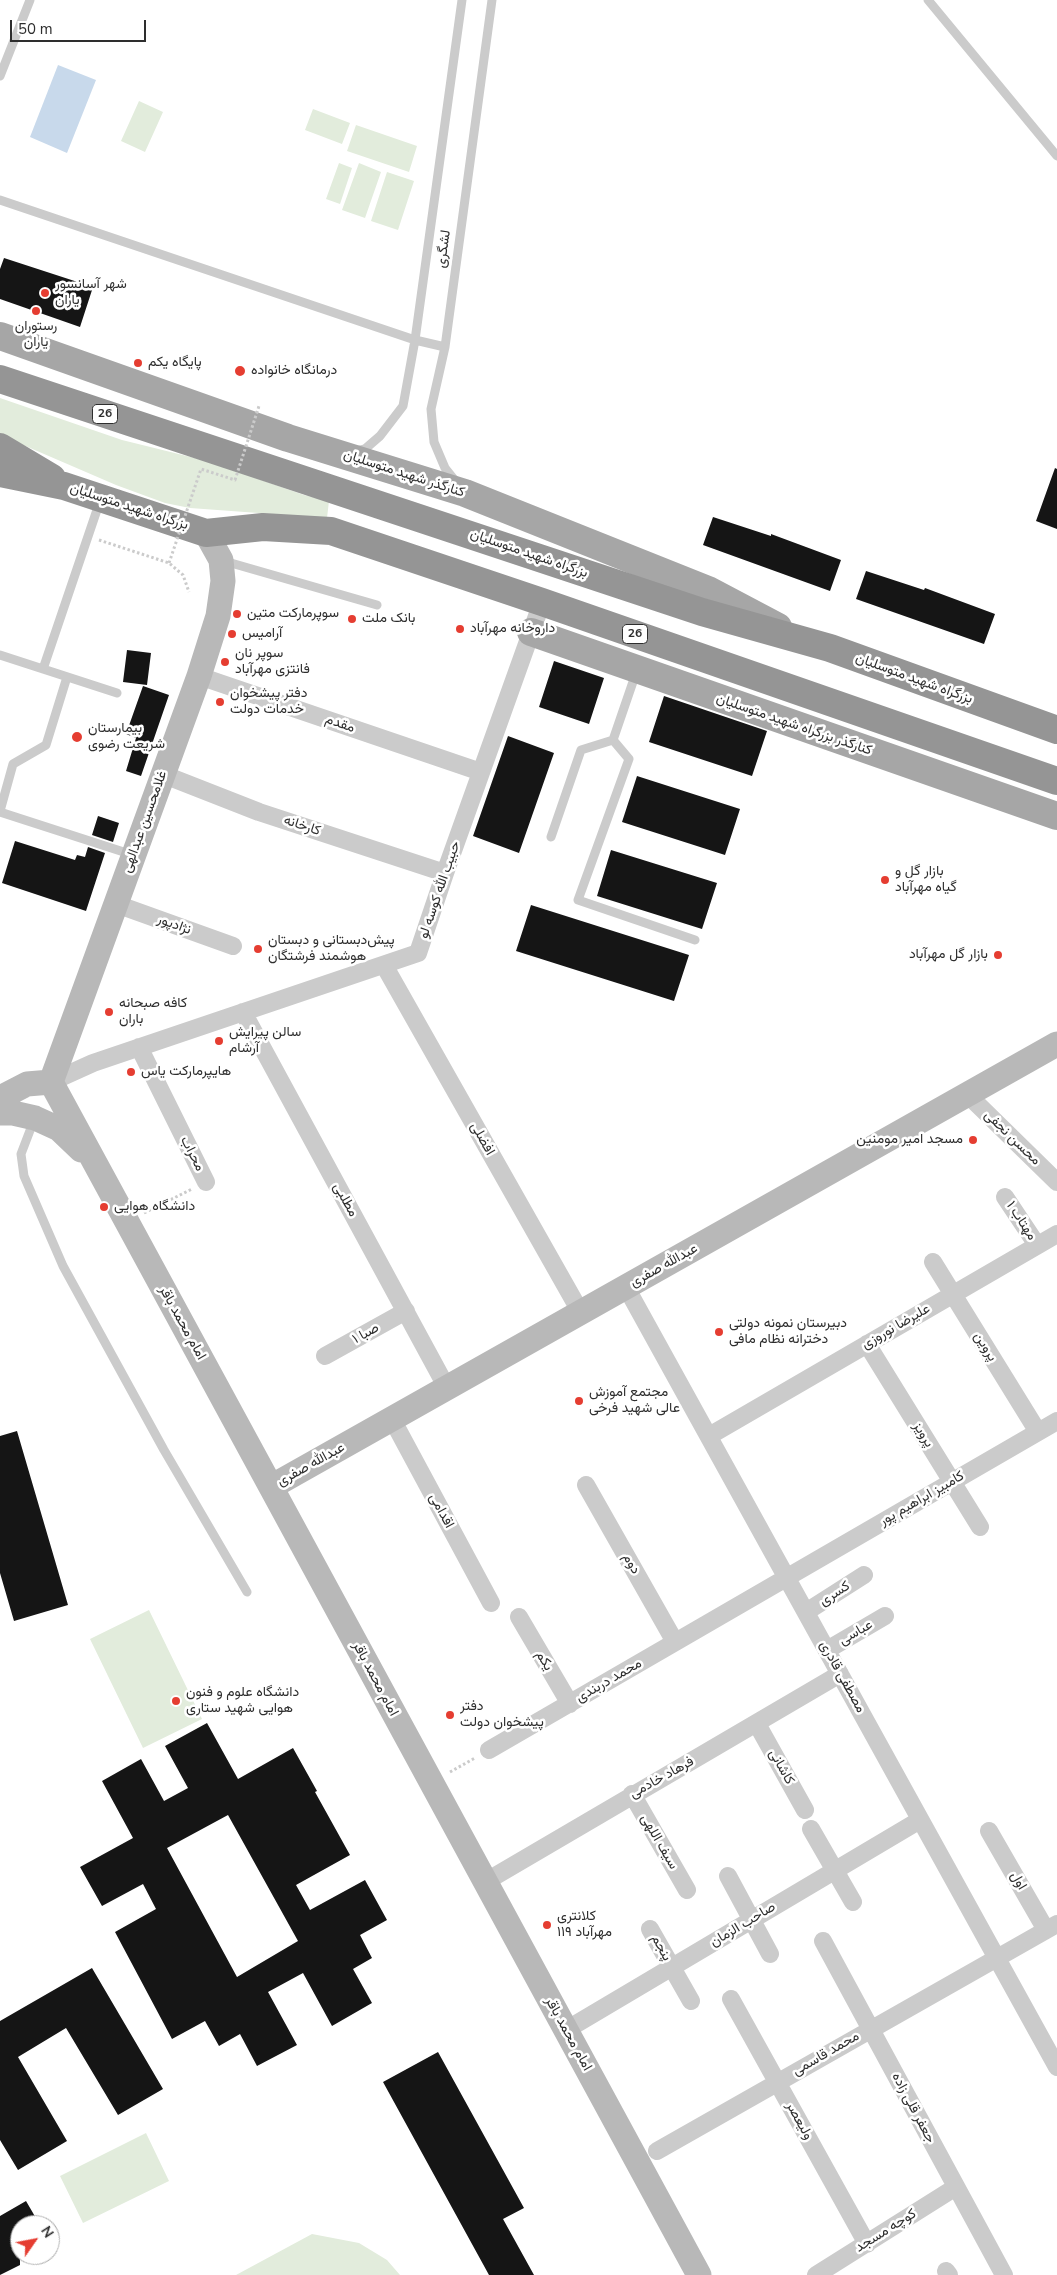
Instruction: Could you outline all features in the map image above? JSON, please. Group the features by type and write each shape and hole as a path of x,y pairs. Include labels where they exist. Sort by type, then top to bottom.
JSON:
{"highway":[{"name":"بزرگراه شهید متوسلیان","path":"0,379 702,612 797,637 1057,730"},
{"path":"0,447 15,454 64,486"},
{"name":"بزرگراه شهید متوسلیان","path":"0,473 64,486 206,533 263,527 331,532 542,602 1057,781"}],"main road":[{"name":"کنارگذر شهید متوسلیان","path":"0,336 288,438 345,454 465,493 708,590 797,637"},
{"name":"غلامحسین عبدالهی","path":"51,1082 199,676 218,616 223,581 221,560 206,533"},
{"name":"کنارگذر بزرگراه شهید متوسلیان","path":"531,632 1057,816"},
{"name":"عبدالله صفری","path":"271,1487 1057,1044"},
{"path":"0,1098 27,1084 51,1082"},
{"name":"امام محمد باقر","path":"51,1082 699,2275"},
{"path":"0,1113 13,1113 35,1118 59,1129 94,1161"}],"street":[{"name":"حبیب الله کوسه لو","path":"51,1082 93,1063 418,953 542,602"},
{"name":"مقدم","path":"199,676 481,772"},
{"name":"کارخانه","path":"162,774 259,812 445,873"},
{"name":"نژادپور","path":"116,904 233,946"},
{"name":"افضلی","path":"384,965 580,1313"},
{"name":"مطلبی","path":"242,1012 447,1388"},
{"name":"محراب","path":"139,1048 206,1182"},
{"name":"محسن نجفی","path":"968,1095 1057,1182"},
{"name":"مهتاب ۱","path":"1006,1197 1037,1245"},
{"name":"علیرضا نوروزی","path":"709,1436 1057,1234"},
{"name":"پروین","path":"933,1262 1038,1432"},
{"name":"مصطفی قادری","path":"626,1287 1057,2067"},
{"name":"صبا ۱","path":"326,1356 406,1311"},
{"name":"پرویز","path":"867,1344 980,1527"},
{"name":"اقدامی","path":"392,1419 491,1603"},
{"name":"کامبیز ابراهیم پور","path":"787,1578 1057,1421"},
{"name":"دوم","path":"586,1485 675,1642"},
{"name":"کسری","path":"806,1612 864,1575"},
{"name":"محمد دربندی","path":"489,1750 787,1578"},
{"name":"عباسی","path":"827,1650 886,1616"},
{"name":"یکم","path":"519,1618 570,1704"},
{"name":"فرهاد خادمی","path":"485,1882 632,1794 757,1724 840,1674"},
{"name":"کاشانی","path":"757,1724 805,1810"},
{"name":"سیف اللهی","path":"632,1794 686,1890"},
{"name":"صاحب الزمان","path":"566,2030 920,1820"},
{"path":"811,1829 853,1902"},
{"name":"اول","path":"989,1831 1052,1927"},
{"path":"728,1876 770,1954"},
{"name":"محمد قاسمی","path":"657,2151 870,2028 1052,1927"},
{"name":"پنجم","path":"650,1929 691,2001"},
{"name":"جعفر قلی زاده","path":"823,1941 1004,2275"},
{"name":"ولیعصر","path":"731,1998 867,2244"},
{"name":"کوچه مسجد","path":"816,2275 956,2187"}],"lane":[{"path":"0,76 30,0"},
{"name":"لشگری","path":"345,454 365,448 380,436 402,406 416,340 462,0"},
{"name":"لشگری","path":"465,493 445,468 434,442 431,409 444,347 492,0"},
{"path":"928,0 1057,156"},
{"path":"0,200 416,340 444,347"},
{"path":"43,669 101,498"},
{"path":"221,560 377,605"},
{"path":"0,656 117,693"},
{"path":"613,740 637,670"},
{"path":"67,677 46,745 13,764 0,811 133,855"},
{"path":"551,837 581,750 613,740"},
{"path":"613,740 628,759 578,900 695,940"},
{"path":"35,1118 21,1154 24,1176 63,1266 164,1450 247,1592"}],"path":[{"path":"169,564 201,469 235,480 260,406"},
{"path":"89,537 169,564 183,575 189,592"},
{"name":"محراب","path":"127,1223 206,1182"},
{"path":"431,1783 489,1750"}],"green space":[{"path":"139,101 163,112 145,152 121,141"},
{"path":"313,109 350,123 342,144 305,130"},
{"path":"356,125 417,146 409,172 347,151"},
{"path":"339,163 352,168 340,204 326,199"},
{"path":"359,163 381,172 365,218 342,210"},
{"path":"387,172 414,181 398,230 371,221"},
{"path":"0,398 122,440 207,461 304,495 329,501 327,518 190,508 165,503 116,485 0,435"},
{"path":"149,1610 202,1719 143,1748 90,1639"},
{"path":"146,2133 169,2181 83,2223 60,2176"},
{"path":"312,2234 359,2243 387,2260 400,2275 236,2275"}],"water":[{"path":"58,65 96,80 67,153 30,137"}],"building":[{"name":"شهر آسانسور یاران","path":"4,258 93,287 80,327 0,299 0,269"},
{"path":"1055,468 1057,469 1057,529 1036,521"},
{"path":"713,517 771,536 771,534 841,560 830,591 703,545"},
{"path":"866,571 924,590 925,588 995,614 984,644 856,599"},
{"path":"127,650 151,653 147,685 123,682"},
{"path":"554,661 604,678 589,724 539,707"},
{"path":"143,686 169,695 141,776 126,771 136,738 126,734"},
{"path":"664,696 767,731 752,776 649,742"},
{"path":"508,736 554,753 519,853 473,836"},
{"path":"637,776 740,809 725,855 622,822"},
{"path":"98,816 119,823 113,842 92,835"},
{"path":"15,841 75,860 77,855 85,857 88,847 105,853 86,911 2,883"},
{"path":"611,850 717,883 702,929 597,896"},
{"path":"531,905 689,955 674,1001 516,951"},
{"path":"17,1431 68,1605 14,1621 0,1573 0,1436"},
{"path":"207,1723 238,1779 293,1748 350,1855 296,1885 310,1910 365,1880 387,1920 360,1935 372,1958 353,1969 372,2003 332,2026 303,1973 268,1992 297,2045 257,2066 240,2034 219,2046 205,2021 172,2039 115,1932 156,1909 143,1884 102,1906 80,1867 133,1838 102,1781 141,1759 164,1801 188,1788 165,1746","holes":["228,1815 298,1941 237,1977 167,1848"]},
{"path":"92,1968 163,2089 118,2115 66,2028 18,2057 67,2141 18,2170 0,2140 0,2021"},
{"path":"438,2052 524,2208 503,2219 534,2275 489,2275 383,2082"},
{"path":"26,2201 34,2215 10,2215 10,2265 20,2265 0,2275 0,2216"}],"place":[{"name":"شهر آسانسور یاران","path":"45,293"},
{"name":"رستوران یاران","path":"36,311"},
{"name":"پایگاه یکم","path":"138,363"},
{"name":"درمانگاه خانواده","path":"240,371"},
{"name":"سوپرمارکت متین","path":"237,614"},
{"name":"بانک ملت","path":"352,619"},
{"name":"داروخانه مهرآباد","path":"460,629"},
{"name":"آرامیس","path":"232,634"},
{"name":"سوپر نان فانتزی مهرآباد","path":"225,662"},
{"name":"دفتر پیشخوان خدمات دولت","path":"220,702"},
{"name":"بیمارستان شریعت رضوی","path":"77,737"},
{"name":"بازار گل و گیاه مهرآباد","path":"885,880"},
{"name":"پیش‌دبستانی و دبستان هوشمند فرشتگان","path":"258,949"},
{"name":"بازار گل مهرآباد","path":"998,955"},
{"name":"کافه صبحانه باران","path":"109,1012"},
{"name":"سالن پیرایش آرشام","path":"219,1041"},
{"name":"هایپرمارکت یاس","path":"131,1072"},
{"name":"مسجد امیر مومنین","path":"973,1140"},
{"name":"دانشگاه هوایی","path":"104,1207"},
{"name":"دبیرستان نمونه دولتی دخترانه نظام مافی","path":"719,1332"},
{"name":"مجتمع آموزش عالی شهید فرخی","path":"579,1401"},
{"name":"دانشگاه علوم و فنون هوایی شهید ستاری","path":"176,1701"},
{"name":"دفتر پیشخوان دولت","path":"450,1715"},
{"name":"کلانتری ۱۱۹ مهرآباد","path":"547,1925"}]}
